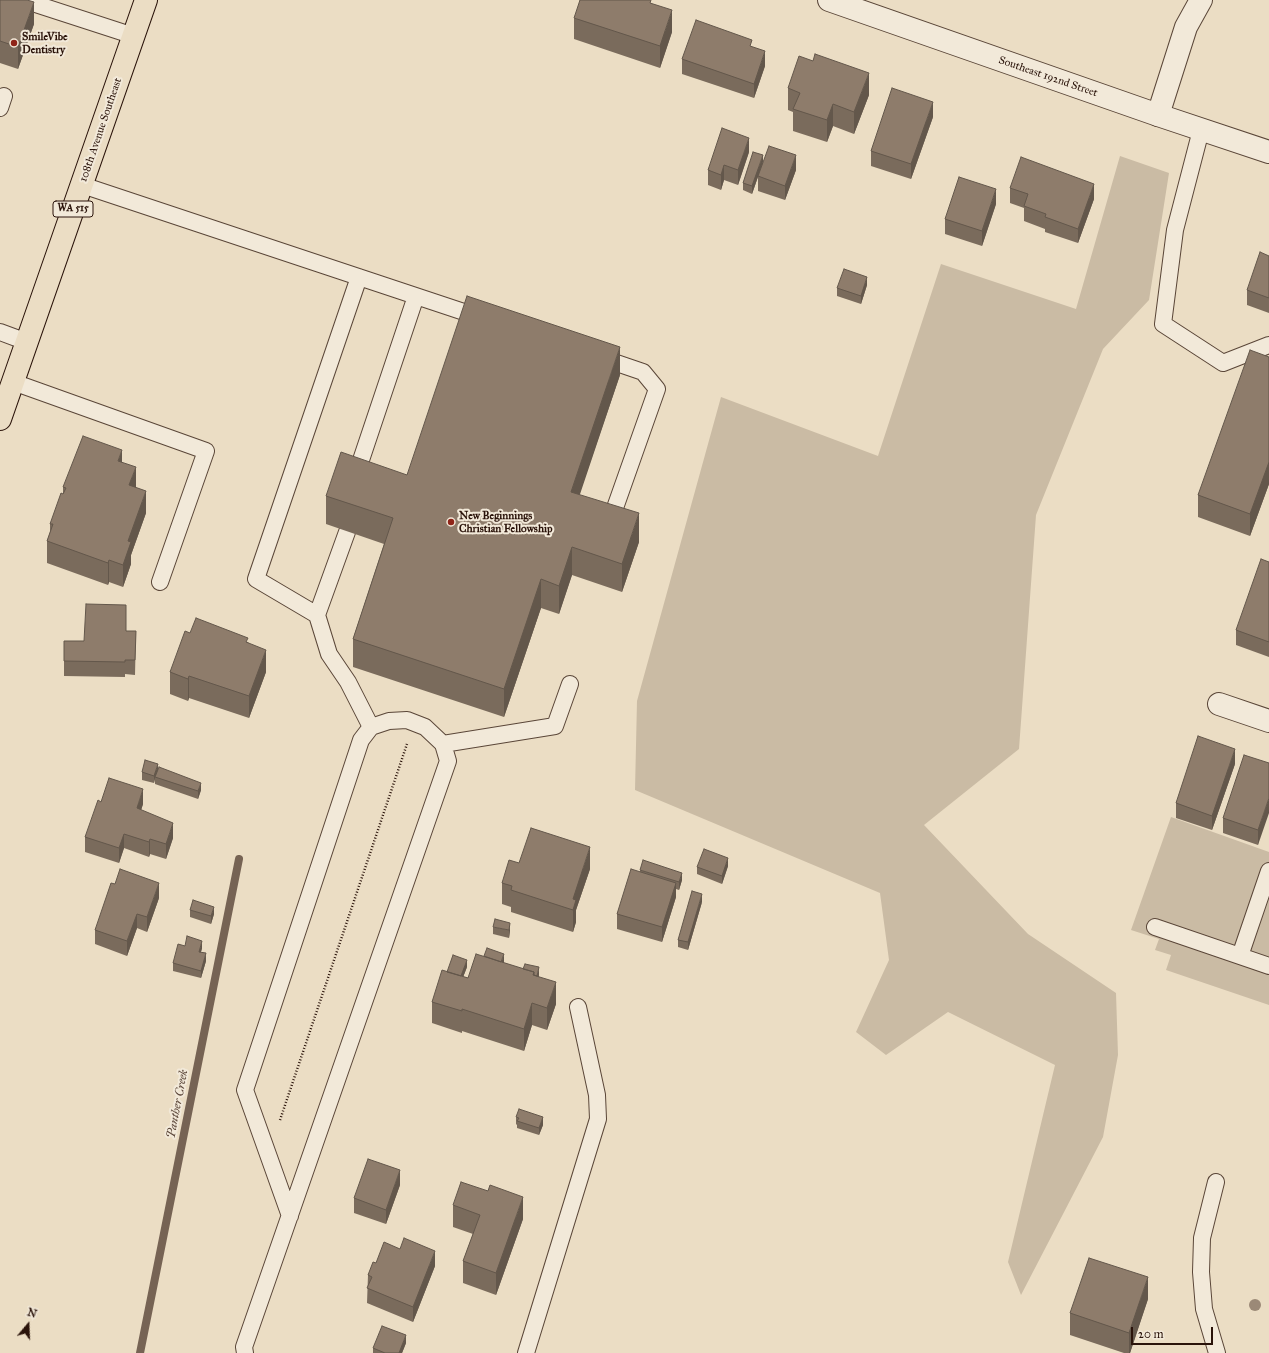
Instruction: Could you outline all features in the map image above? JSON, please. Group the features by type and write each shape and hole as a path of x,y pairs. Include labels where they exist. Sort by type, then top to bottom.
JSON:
{"main road":[{"name":"108th Avenue Southeast","path":"0,419 146,0"}],"street":[{"name":"Southeast 192nd Street","path":"829,0 1201,130 1269,152"},
{"path":"1158,115 1186,28 1201,0"},
{"path":"1219,704 1269,721"}],"lane":[{"path":"23,0 134,36"},
{"path":"1201,130 1175,230 1163,324 1223,363 1269,345"},
{"path":"82,185 500,324"},
{"path":"317,615 256,579 359,277"},
{"path":"362,488 356,475 416,296"},
{"path":"0,332 27,342"},
{"path":"583,352 643,372 657,389 610,522"},
{"path":"13,382 206,451 160,582"},
{"path":"347,532 317,615 329,654 348,682 371,727"},
{"path":"443,744 555,726 570,684"},
{"path":"245,1353 244,1347 290,1216 448,760 443,744 425,727 407,720 389,721 371,727 361,740 245,1090 290,1216"},
{"path":"1240,956 1269,871"},
{"path":"1155,927 1269,966"},
{"path":"526,1353 598,1119 597,1095 578,1007"},
{"path":"1216,1182 1202,1238 1201,1272 1204,1308 1217,1353"}],"path":[{"path":"268,1155 415,723"}],"shaded area":[{"path":"1120,156 1169,173 1149,300 1103,349 1036,515 1019,749 924,825 1028,934 1116,993 1118,1055 1103,1137 1021,1295 1008,1262 1055,1065 948,1012 886,1055 856,1032 889,960 880,893 635,790 637,701 721,397 878,456 941,264 1076,309"},
{"path":"1171,817 1269,852 1269,1005 1166,970 1171,955 1155,950 1159,939 1131,930"}],"building":[{"path":"0,0 27,0 34,2 18,47 0,41"},
{"path":"580,0 651,0 650,3 672,10 660,46 574,18"},
{"path":"696,20 752,40 750,46 765,51 754,84 682,59"},
{"path":"815,54 869,73 854,112 833,104 827,120 793,109 800,93 788,88 799,56 813,61"},
{"path":"892,88 933,102 911,164 871,151"},
{"path":"722,128 749,138 738,170 724,165 721,175 708,170"},
{"path":"769,146 796,155 785,186 758,176"},
{"path":"753,152 763,155 752,186 743,183"},
{"path":"1021,157 1094,184 1078,229 1045,217 1046,214 1024,206 1028,194 1010,188"},
{"path":"959,177 996,189 982,231 945,219"},
{"path":"1260,252 1269,256 1269,298 1247,290"},
{"path":"844,269 867,277 861,296 837,288"},
{"name":"New Beginnings Christian Fellowship","path":"467,296 620,347 571,492 639,513 622,564 572,547 559,586 541,579 504,689 353,639 393,518 326,496 341,452 407,475"},
{"path":"1250,350 1269,357 1269,462 1250,514 1198,495"},
{"path":"83,436 122,450 118,461 136,467 129,485 146,491 128,541 131,542 123,565 109,560 108,563 47,541 53,524 50,524 61,493 63,494 66,488 63,487"},
{"path":"1261,559 1269,562 1269,642 1236,630"},
{"path":"86,604 126,605 126,631 136,631 135,660 125,660 125,662 64,661 64,641 84,641"},
{"path":"196,618 248,638 246,642 266,650 249,696 189,676 188,679 170,672 185,631 190,633"},
{"path":"1198,736 1235,749 1212,816 1176,803"},
{"path":"1244,755 1269,763 1269,798 1258,830 1223,818"},
{"path":"145,760 158,764 154,776 142,772"},
{"path":"159,767 201,783 198,791 155,777"},
{"path":"109,778 143,789 137,808 173,823 166,844 150,839 149,842 124,834 119,848 85,837 98,800 101,802"},
{"path":"531,828 590,847 573,899 576,900 573,910 511,890 512,886 502,883 509,860 519,863"},
{"path":"704,849 728,858 722,876 697,867"},
{"path":"643,860 682,873 679,882 640,870"},
{"path":"120,869 159,883 147,917 137,914 127,941 95,930 111,883 115,884"},
{"path":"631,869 676,883 662,927 617,914"},
{"path":"692,891 702,894 688,942 678,940"},
{"path":"193,900 214,907 211,916 190,910"},
{"path":"495,919 510,923 509,930 493,927"},
{"path":"187,936 202,941 199,952 206,953 201,971 173,963 178,944 185,946"},
{"path":"487,948 504,954 501,962 484,956"},
{"path":"476,954 534,972 533,975 556,982 547,1008 532,1003 524,1029 462,1009 462,1011 432,1002 442,970 468,978"},
{"path":"453,955 467,960 461,976 447,972"},
{"path":"525,964 539,967 537,976 534,975 534,972 523,969"},
{"path":"519,1109 543,1117 539,1128 517,1121 519,1118 516,1117"},
{"path":"368,1159 400,1170 386,1210 354,1198"},
{"path":"461,1182 488,1191 490,1185 523,1197 496,1273 463,1261 480,1215 453,1205"},
{"path":"404,1238 435,1251 413,1307 367,1288 372,1277 368,1275 373,1262 376,1263 384,1242 400,1249"},
{"path":"1089,1258 1148,1277 1129,1333 1070,1313"},
{"path":"382,1326 406,1335 399,1353 385,1353 373,1348"}],"waterway":[{"name":"Panther Creek","path":"140,1353 239,859"}],"place":[{"name":"SmileVibe Dentistry","path":"14,43"},
{"name":"New Beginnings Christian Fellowship","path":"451,522"}]}
